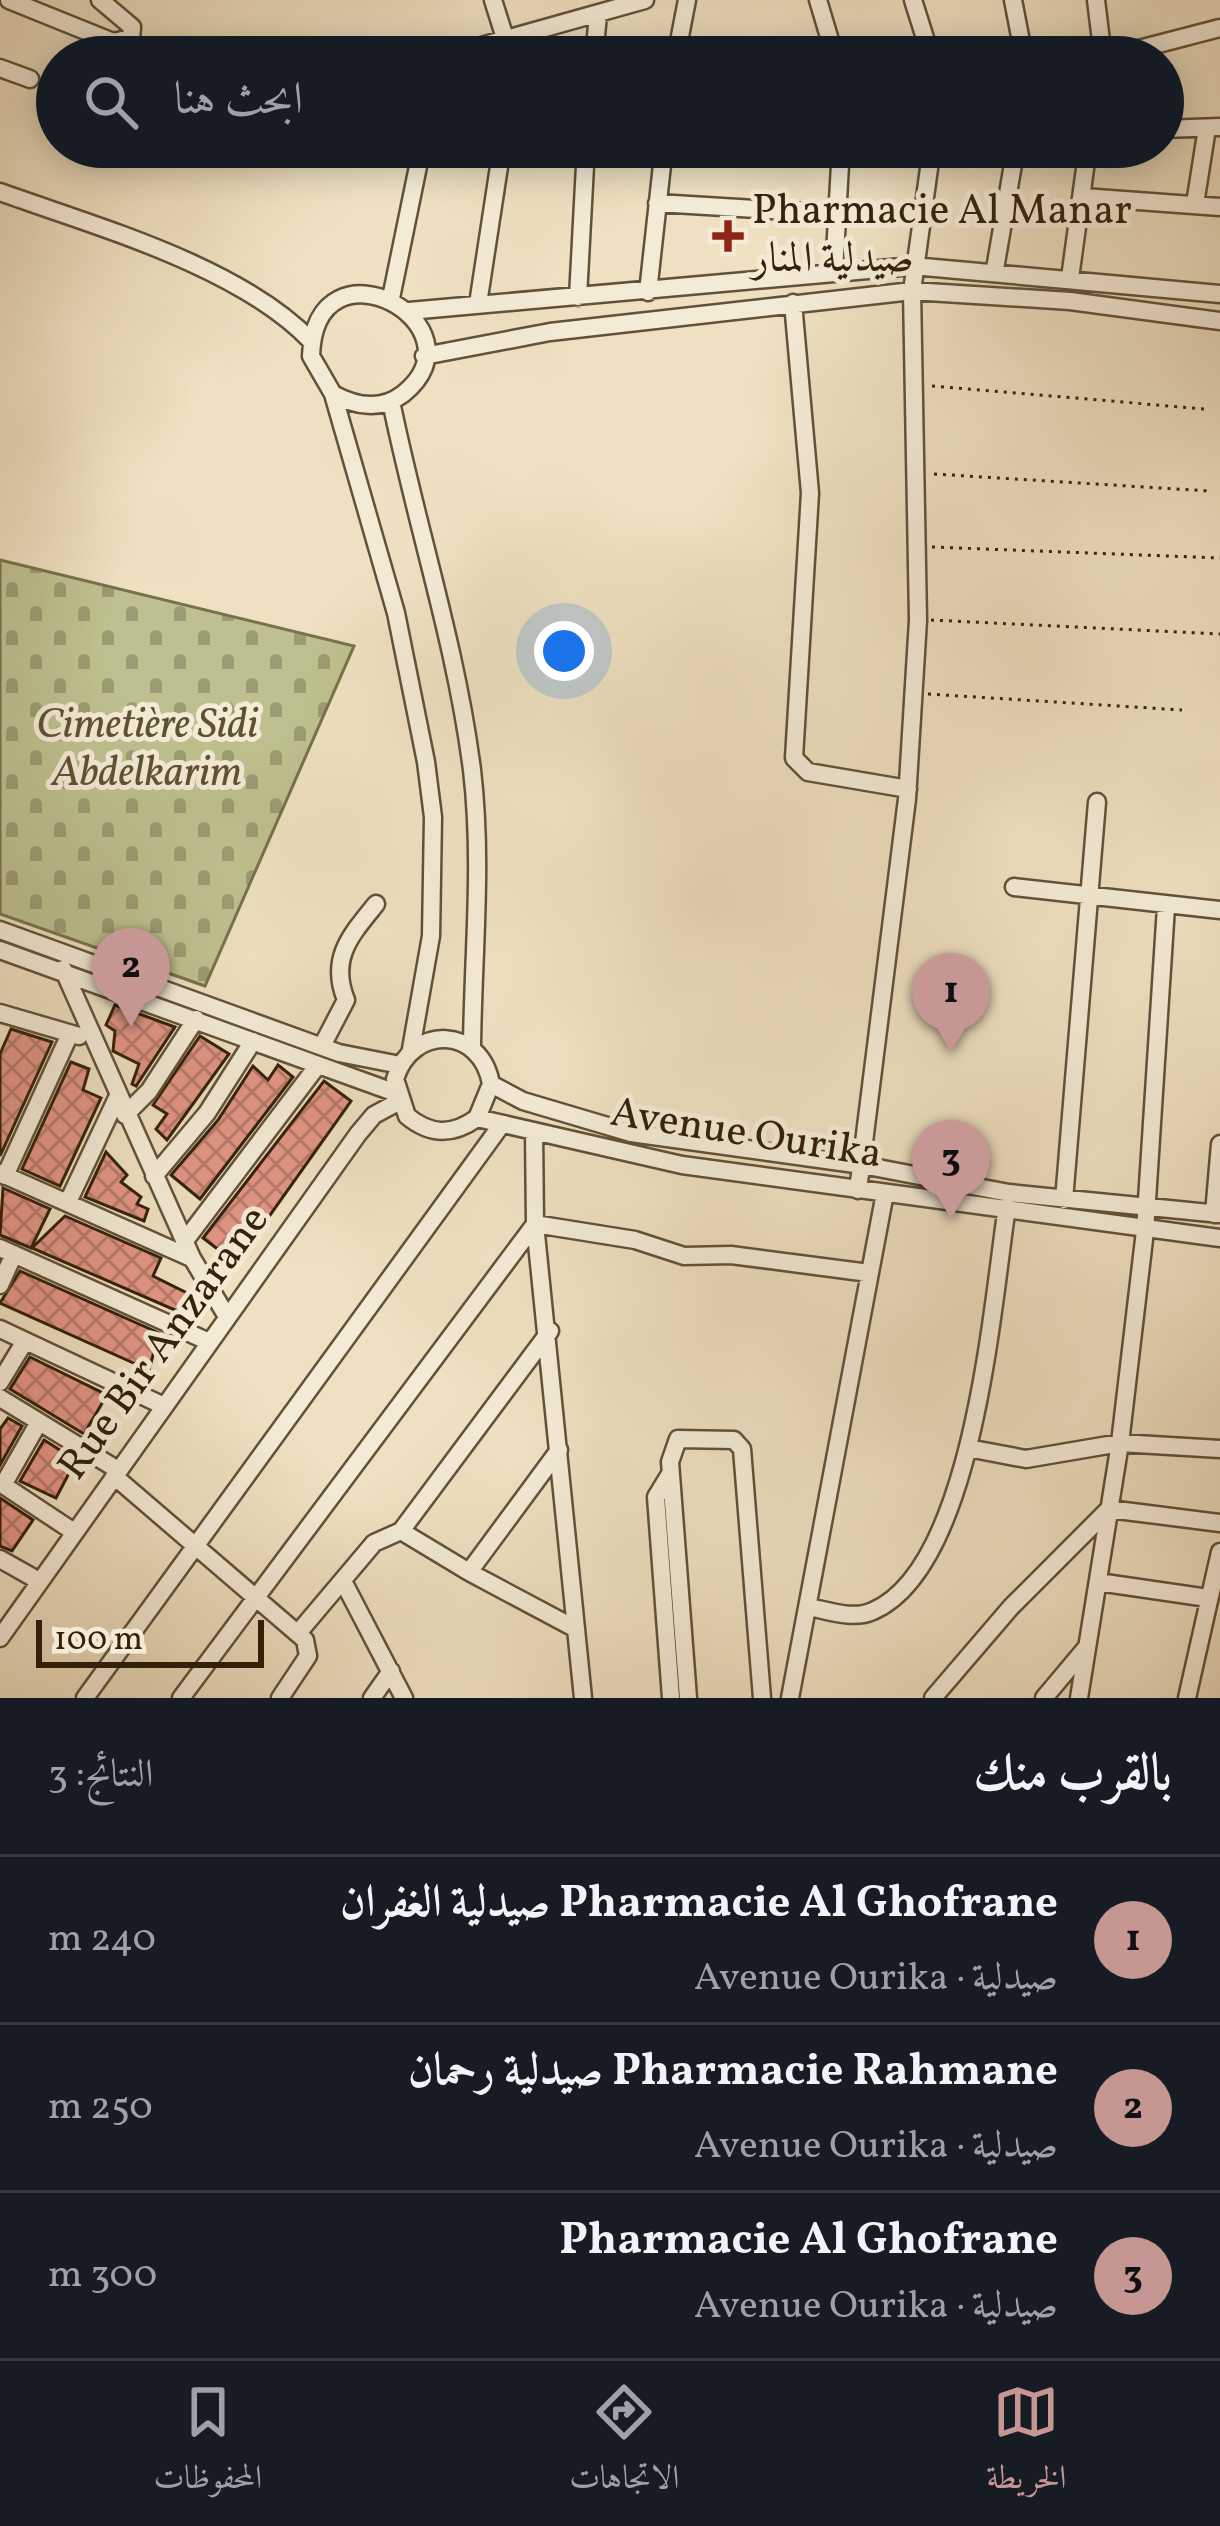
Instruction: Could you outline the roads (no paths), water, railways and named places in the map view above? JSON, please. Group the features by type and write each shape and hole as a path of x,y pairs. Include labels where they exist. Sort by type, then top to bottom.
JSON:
{"street":[{"path":"9,0 98,36"},
{"path":"100,0 132,27 131,36"},
{"path":"493,0 506,36"},
{"path":"542,36 645,0"},
{"path":"680,36 687,0"},
{"path":"818,0 829,36"},
{"path":"913,0 924,36"},
{"path":"1012,0 1020,36"},
{"path":"1096,0 1102,36"},
{"path":"596,36 598,15"},
{"path":"1184,37 1220,28"},
{"path":"0,68 30,79"},
{"path":"1184,129 1214,128 1195,204"},
{"path":"391,298 418,168"},
{"path":"478,304 499,168"},
{"path":"578,297 585,168"},
{"path":"648,292 661,168"},
{"path":"834,272 840,168"},
{"path":"858,1190 908,789 915,693 918,547 912,290 929,168"},
{"path":"995,269 1012,168"},
{"path":"1070,278 1086,168"},
{"path":"0,192 182,262 284,313 311,340"},
{"path":"1083,197 1220,207"},
{"path":"657,202 837,214"},
{"path":"410,311 913,266 995,269 1220,294"},
{"path":"424,356 550,332 912,290 1070,301 1220,321"},
{"path":"333,394 351,404 392,400 413,383 424,356 422,332 410,311 391,298 354,295 323,315 311,340 315,370 333,394 414,681 428,781 431,936 411,1049 400,1065 397,1098"},
{"path":"793,303 810,469 794,758 808,772 908,789"},
{"path":"284,313 323,315"},
{"path":"392,400 410,494 458,673 472,774 477,939 472,1046 491,1084 477,1118"},
{"path":"1064,1200 1093,897 1097,802"},
{"path":"1014,887 1220,910"},
{"path":"188,1250 320,1055 346,1000 338,966 344,945 376,904"},
{"path":"1079,1698 1120,1443 1145,1231 1166,907"},
{"name":"Avenue Ourika","path":"0,930 320,1055 397,1098 418,1126 433,1131 449,1132 477,1118 682,1165 1006,1213 1220,1238"},
{"path":"53,948 188,1250 226,1315"},
{"name":"Avenue Ourika","path":"0,950 253,1041 400,1065"},
{"path":"2,1019 68,1036 93,1036"},
{"path":"68,1202 121,1107 149,1091 196,1019"},
{"path":"68,1036 2,1174 188,1250"},
{"path":"411,1049 441,1037 472,1046"},
{"path":"154,1176 206,1113 253,1041"},
{"name":"Avenue Ourika","path":"491,1084 538,1106 631,1133 862,1165 1009,1193 1217,1214"},
{"name":"Rue Bir Anzarane","path":"0,1637 358,1134 397,1098"},
{"path":"85,1698 502,1124"},
{"path":"534,1131 535,1224 550,1331 583,1698"},
{"path":"1217,1214 1220,1144"},
{"path":"790,1698 885,1193"},
{"path":"809,1607 856,1616 888,1602 936,1541 968,1448 1009,1193"},
{"path":"535,1224 635,1240 684,1256 731,1255 869,1273"},
{"path":"181,1698 535,1224"},
{"path":"0,1285 7,1251 207,1341"},
{"path":"0,1329 164,1406"},
{"path":"298,1633 374,1543 401,1531 550,1331"},
{"path":"0,1382 25,1341"},
{"path":"0,1398 116,1473 298,1633 309,1647 308,1657 280,1698"},
{"path":"39,1422 2,1484 74,1532"},
{"path":"688,1698 670,1474 672,1448 681,1436 723,1436 742,1449 762,1698"},
{"path":"968,1448 1026,1459 1120,1443 1220,1449"},
{"path":"470,1572 559,1450"},
{"path":"670,1474 657,1490 656,1512 671,1698"},
{"path":"1109,1509 1220,1523"},
{"path":"932,1698 1011,1607 1109,1509"},
{"path":"401,1531 576,1630"},
{"path":"1187,1698 1220,1552"},
{"path":"0,1559 39,1581"},
{"path":"344,1581 404,1698"},
{"path":"1098,1582 1208,1598"},
{"path":"1044,1698 1087,1647"},
{"path":"372,1698 391,1671"}],"place":[{"name":"Pharmacie Al Manar صيدلية المنار","path":"728,236"},
{"name":"Pharmacie Rahmane صيدلية رحمان","path":"131,1027"},
{"name":"Pharmacie Al Ghofrane صيدلية الغفران","path":"951,1052"},
{"name":"Pharmacie Al Ghofrane","path":"951,1219"}],"park label":[{"name":"Cimetière Sidi Abdelkarim","path":"147,750"}]}
